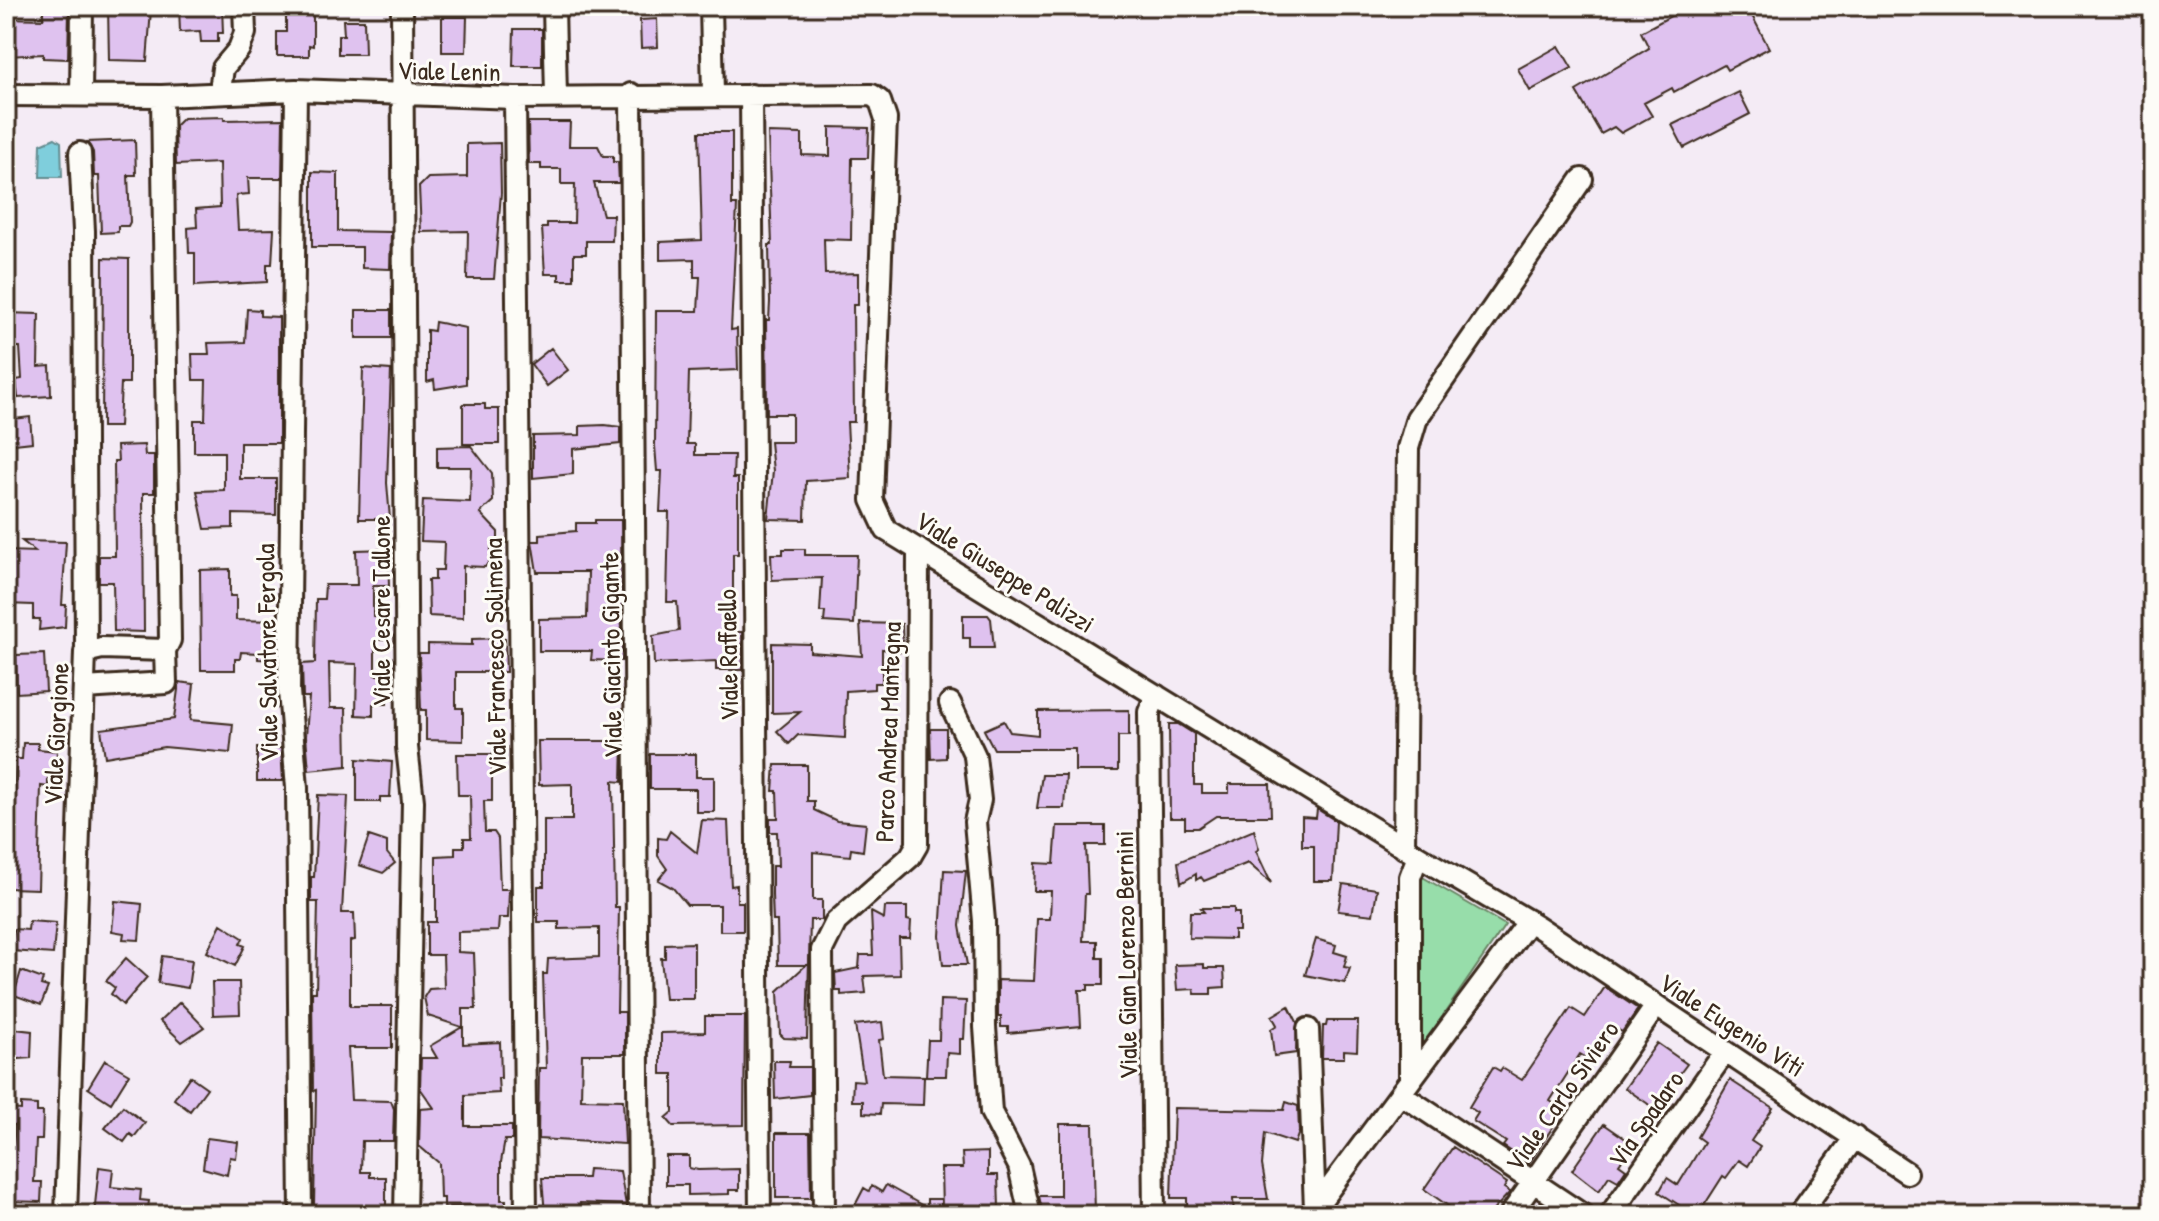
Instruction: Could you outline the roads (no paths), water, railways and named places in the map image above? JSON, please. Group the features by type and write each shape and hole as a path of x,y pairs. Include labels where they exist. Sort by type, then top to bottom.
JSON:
{"street":[{"path":"81,95 82,6"},
{"path":"220,91 223,68 239,49 245,33 244,6"},
{"name":"Viale Cesare Tallone","path":"402,6 407,747 413,801 405,1215"},
{"path":"554,6 556,97"},
{"path":"711,6 713,94"},
{"name":"Viale Lenin","path":"6,95 162,96 220,91 296,90 515,98 631,94 872,95 884,110"},
{"name":"Viale Salvatore Fergola","path":"296,90 289,691 297,788 301,1215"},
{"name":"Viale Giacinto Gigante","path":"631,94 639,1215"},
{"name":"Viale Raffaello","path":"751,95 760,1215"},
{"path":"84,688 166,683 165,650 170,640 162,96"},
{"name":"Viale Francesco Solimena","path":"515,98 526,1215"},
{"name":"Viale Giuseppe Palizzi","path":"884,110 872,500 886,530 1529,921"},
{"path":"80,153 84,231 86,651"},
{"path":"1405,1087 1411,852 1408,448 1417,418 1582,179"},
{"name":"Parco Andrea Mantegna","path":"824,1215 822,950 836,922 910,857 917,845 918,549"},
{"name":"Viale Giorgione","path":"66,1215 86,651 113,647 165,650"},
{"name":"Viale Gian Lorenzo Bernini","path":"1154,1215 1149,712 1156,695"},
{"path":"950,703 975,756 980,800 975,822 984,921 985,1027 991,1112 1019,1166 1030,1215"},
{"path":"1313,1212 1529,921"},
{"name":"Viale Eugenio Viti","path":"1529,921 1907,1173"},
{"name":"Viale Carlo Siviero","path":"1510,1215 1656,1006"},
{"path":"1308,1029 1313,1212"},
{"name":"Via Spadaro","path":"1610,1215 1725,1052"},
{"path":"1405,1087 1583,1215"},
{"path":"1799,1215 1855,1137"}],"water":[{"path":"55,138 61,142 62,177 40,177 41,144"}]}
